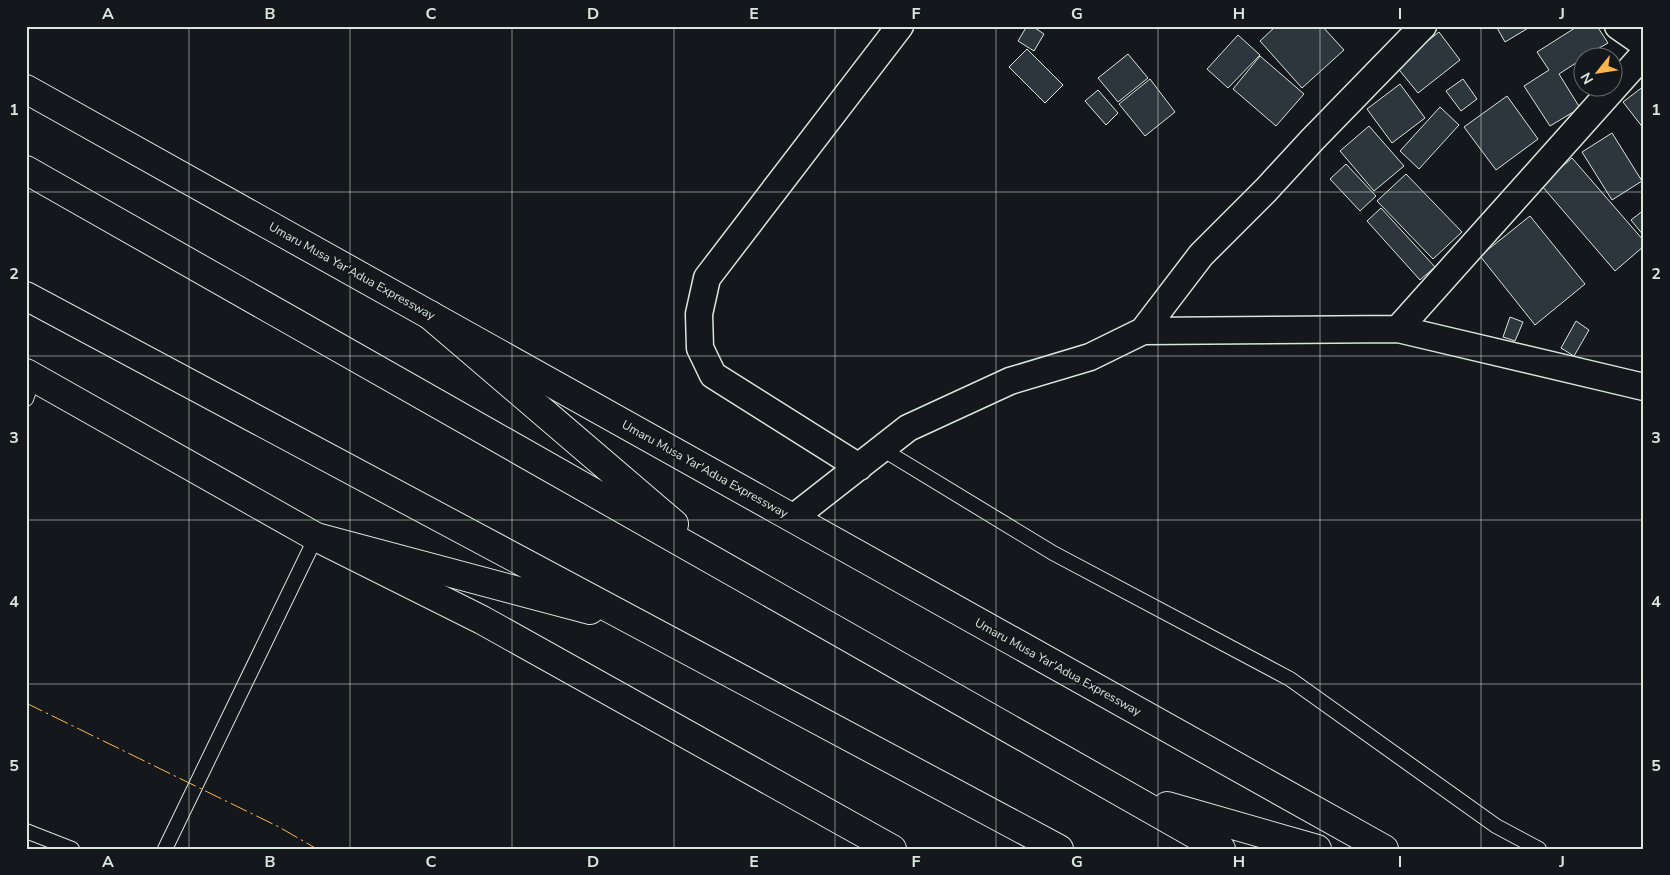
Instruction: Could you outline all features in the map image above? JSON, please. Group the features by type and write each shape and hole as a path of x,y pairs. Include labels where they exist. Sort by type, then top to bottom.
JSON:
{"highway":[{"name":"Umaru Musa Yar'Adua Expressway","path":"26,89 1384,849"},
{"path":"26,170 1221,849"},
{"path":"26,296 1059,849"},
{"path":"430,315 723,566"},
{"path":"29,383 316,537 482,620 892,849"},
{"path":"316,537 636,622"},
{"path":"1124,793 1317,849"}],"street":[{"path":"859,467 713,375 700,348 699,314 707,278 900,26"},
{"path":"1143,331 1201,255 1423,26"},
{"path":"1618,26 1644,44"},
{"path":"1398,328 1644,54"},
{"path":"793,518 908,428 1010,381 1090,357 1143,331 1398,328 1644,387"}],"lane":[{"path":"882,449 1053,553 1290,679 1496,826 1539,849"},
{"path":"165,849 316,537"},
{"path":"26,831 72,849"}],"building":[{"path":"1027,26 1032,26 1044,34 1034,51 1018,41"},
{"path":"1276,26 1322,26 1344,50 1302,88 1260,41"},
{"path":"1496,26 1530,26 1530,27 1505,42"},
{"path":"1578,26 1597,26 1608,43 1599,48 1572,48 1572,66 1559,74 1572,98 1580,108 1550,126 1524,86 1549,70 1537,52"},
{"path":"1439,32 1460,60 1418,93 1396,66"},
{"path":"1238,35 1260,55 1228,88 1207,69"},
{"path":"1027,49 1063,85 1045,103 1009,67"},
{"path":"1128,54 1148,78 1118,102 1098,78"},
{"path":"1260,56 1304,94 1276,126 1233,89"},
{"path":"1150,79 1175,112 1145,136 1119,104"},
{"path":"1463,79 1477,99 1461,111 1446,91"},
{"path":"1400,84 1425,118 1392,143 1367,109"},
{"path":"1644,86 1644,129 1623,102"},
{"path":"1098,90 1118,113 1106,125 1085,101"},
{"path":"1507,96 1538,139 1496,170 1464,127"},
{"path":"1440,107 1459,125 1419,169 1400,151"},
{"path":"1369,126 1404,166 1374,191 1340,151"},
{"path":"1612,133 1642,181 1612,200 1582,152"},
{"path":"1572,158 1644,241 1644,246 1615,271 1541,185"},
{"path":"1346,164 1376,196 1360,211 1330,179"},
{"path":"1406,174 1462,232 1433,259 1377,201"},
{"path":"1381,208 1435,267 1420,280 1367,221"},
{"path":"1644,210 1644,236 1631,220"},
{"path":"1530,216 1585,284 1535,325 1480,256"},
{"path":"1510,317 1523,322 1515,341 1503,337"},
{"path":"1576,321 1589,330 1574,356 1561,348"}],"power":[{"path":"26,703 279,827 317,849"}]}
